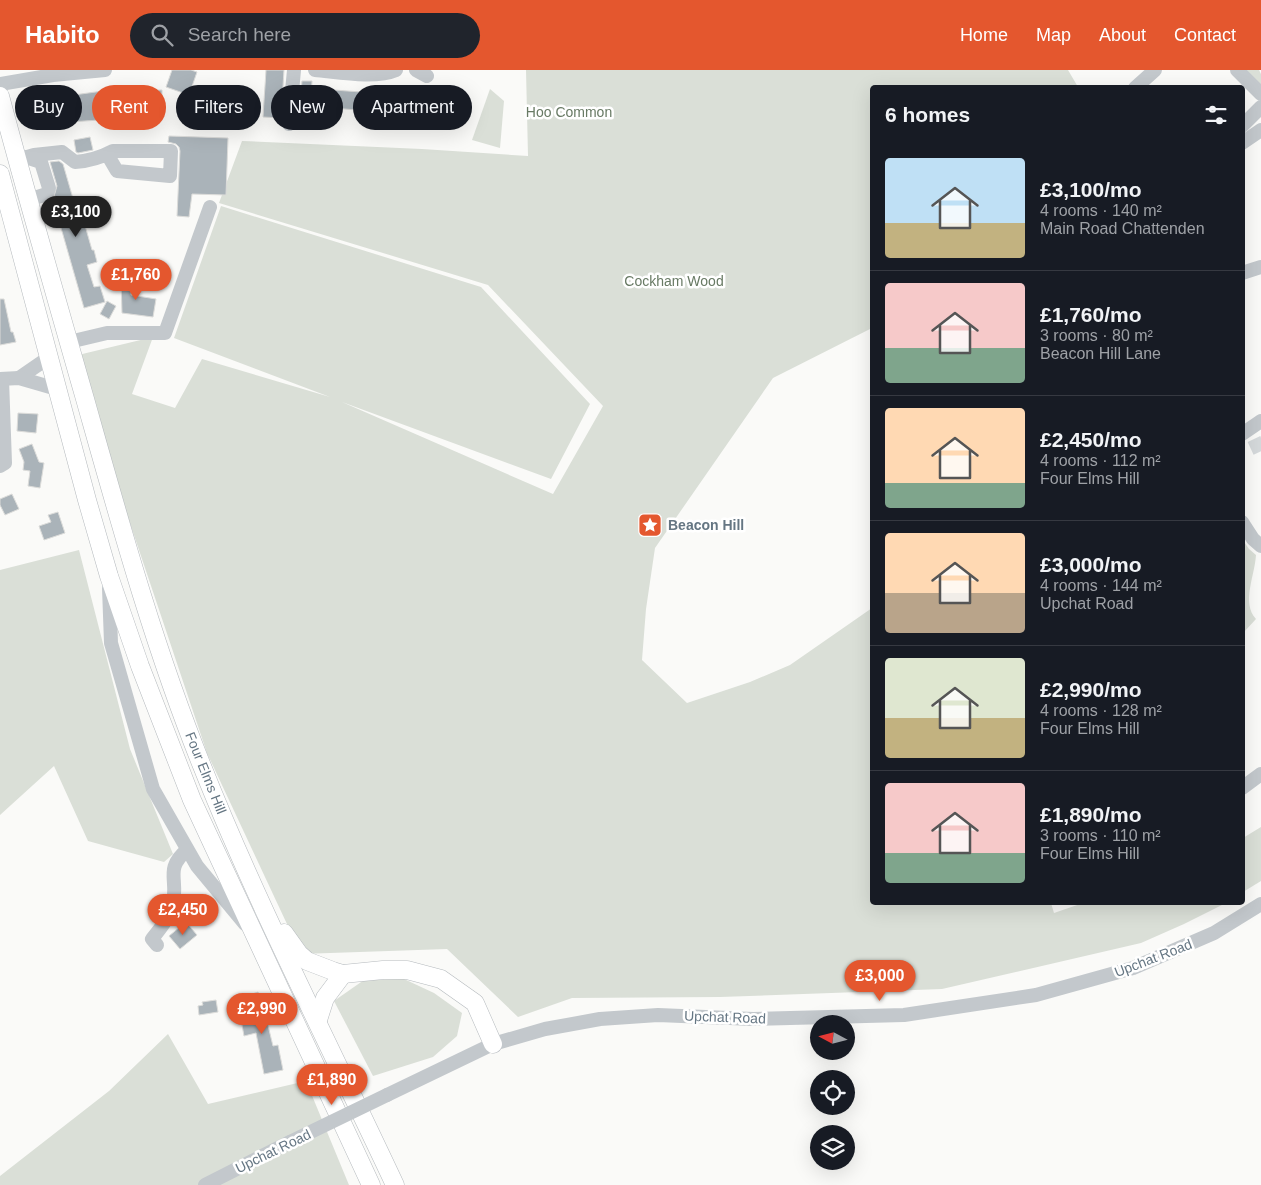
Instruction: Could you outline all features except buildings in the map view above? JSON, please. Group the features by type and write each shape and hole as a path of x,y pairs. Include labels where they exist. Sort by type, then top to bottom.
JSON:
{"main road":[{"name":"Four Elms Hill","path":"0,96 21,158 28,200 131,560 168,674 202,766 260,898 395,1185"},
{"name":"Four Elms Hill","path":"0,174 48,358 109,576 140,666 192,800 371,1185"},
{"path":"260,898 299,954 315,965 344,974 383,970 407,970 441,979 475,1003 493,1044"},
{"path":"318,1020 325,998 344,974"}],"street":[{"path":"0,84 53,75 105,70"},
{"path":"293,85 294,70"},
{"path":"315,70 364,74 396,70"},
{"path":"1138,85 1155,70"},
{"path":"1237,70 1261,94"},
{"path":"1245,123 1261,107"},
{"path":"1245,141 1261,130"},
{"path":"21,158 62,152 74,162 90,161 107,154"},
{"path":"69,342 107,333 165,333 210,207"},
{"path":"1245,271 1261,267"},
{"path":"19,378 48,358"},
{"path":"0,466 5,463 1,379 19,378 57,389"},
{"path":"1248,434 1261,421"},
{"path":"1245,526 1261,546"},
{"path":"109,576 111,642 154,789 197,866 253,934"},
{"path":"1245,786 1261,774"},
{"path":"157,945 152,939 162,927 172,908 175,892 172,875 177,858 187,850"},
{"name":"Upchat Road","path":"205,1185 493,1044 545,1029 600,1019 658,1015 753,1019 904,1015 1036,994 1133,968 1214,933 1261,904"}],"green space":[{"path":"526,70 1068,70 1077,85 870,85 870,329 773,378 655,548 646,609 642,660 687,703 750,682 790,665 870,609 870,905 1052,905 1054,913 1077,905 1222,905 1141,943 942,989 720,997 572,998 518,1017 447,949 301,954 207,753 74,356 153,337 132,394 175,408 202,359 330,397 174,338 221,206 481,287 590,404 551,479 342,402 553,494 603,406 488,285 219,203 242,141 528,156"},
{"path":"1244,70 1259,70 1261,74 1261,88"},
{"path":"490,89 504,101 500,148 472,140"},
{"path":"1245,543 1256,555 1249,597 1252,612 1256,619 1245,631"},
{"path":"79,550 130,749 173,854 164,862 88,841 54,766 0,815 0,570"},
{"path":"1261,827 1261,881 1245,891 1245,837"},
{"path":"404,979 434,993 462,1013 457,1036 433,1057 373,1076 334,1001 364,980"},
{"path":"168,1034 208,1104 306,1081 349,1185 0,1185 0,1176 109,1091"}],"tunnel":[{"path":"1254,439 1261,454"}],"place":[{"name":"Beacon Hill","path":"650,525"}],"park label":[{"name":"Hoo Common","path":"569,112"},
{"name":"Cockham Wood","path":"674,281"}]}
